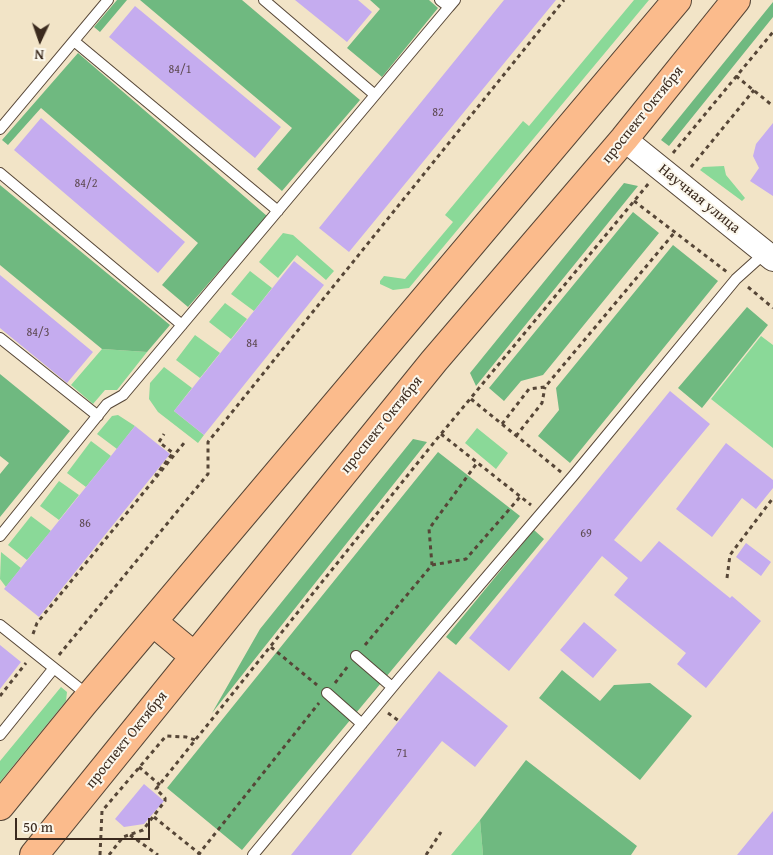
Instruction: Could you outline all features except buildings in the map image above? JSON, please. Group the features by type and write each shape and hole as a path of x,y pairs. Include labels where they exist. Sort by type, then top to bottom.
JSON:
{"main road":[{"name":"проспект Октября","path":"37,854 194,656 434,361 624,139 736,0"},
{"path":"0,806 90,696 676,1"},
{"path":"153,622 194,656"}],"street":[{"name":"Научная улица","path":"624,139 770,253"}],"lane":[{"path":"0,129 108,0"},
{"path":"264,0 376,95"},
{"path":"0,536 107,404 123,395 452,4 440,0"},
{"path":"74,40 278,211"},
{"path":"0,173 182,324"},
{"path":"253,855 392,687 570,480 736,279 770,253"},
{"path":"0,338 98,416"},
{"path":"0,625 90,696"},
{"path":"356,656 392,687"},
{"path":"0,735 52,667"},
{"path":"327,693 362,724"}],"path":[{"path":"52,667 208,474 208,442 564,0"},
{"path":"109,855 123,837 144,830 165,801 165,798 156,789 441,434 773,32"},
{"path":"736,76 773,106"},
{"path":"691,167 754,90"},
{"path":"634,201 773,308"},
{"path":"516,436 542,403 544,387 675,232"},
{"path":"502,424 529,389 544,387"},
{"path":"470,399 570,480"},
{"path":"158,476 156,475 173,453 159,442 164,434"},
{"path":"441,434 541,514"},
{"path":"0,696 28,660 29,648 37,623 184,443"},
{"path":"432,565 466,560 520,497"},
{"path":"728,578 730,556 773,498"},
{"path":"271,647 327,693"},
{"path":"383,710 399,721"},
{"path":"100,855 102,812 166,736 186,737 195,740"},
{"path":"139,768 160,785"},
{"path":"154,817 202,855"},
{"path":"426,855 441,832"},
{"path":"130,835 158,855"}],"green space":[{"path":"117,0 127,0 100,32 94,27"},
{"path":"140,0 242,0 360,100 282,191 257,169 292,128"},
{"path":"370,0 429,0 438,8 382,77 347,48 380,9"},
{"path":"634,0 649,0 409,288 393,290 380,284 384,276 405,279 453,222 445,215 523,121 529,126"},
{"path":"773,2 773,17 669,146 661,140"},
{"path":"78,53 267,216 188,307 162,285 198,243 41,108 8,145 2,140"},
{"path":"724,166 726,175 745,198 742,201 700,170 703,167"},
{"path":"624,183 638,186 476,386 470,373"},
{"path":"0,185 170,325 147,352 102,349 0,265"},
{"path":"633,212 659,233 543,375 521,381 504,401 489,388"},
{"path":"283,233 293,235 334,271 326,280 297,255 278,278 259,262"},
{"path":"673,245 718,281 570,463 538,436 559,410 556,388"},
{"path":"250,271 272,288 254,311 231,294"},
{"path":"225,303 247,319 231,339 209,322"},
{"path":"747,307 768,325 702,408 678,388"},
{"path":"195,335 220,353 200,378 176,360"},
{"path":"761,336 773,345 773,448 711,399"},
{"path":"102,349 147,352 117,390 105,390 93,404 71,385"},
{"path":"164,367 192,388 174,411 204,435 198,443 158,412 149,399 150,383"},
{"path":"0,374 70,431 0,517 0,474 9,463 0,456"},
{"path":"118,415 135,426 117,449 97,434 112,416"},
{"path":"477,428 508,453 496,469 465,443"},
{"path":"413,439 427,442 212,713 260,629"},
{"path":"91,441 111,456 86,487 67,473"},
{"path":"438,452 520,516 242,850 167,788"},
{"path":"59,481 79,495 59,520 40,506"},
{"path":"31,516 51,531 27,560 8,545"},
{"path":"534,530 544,539 456,645 446,637"},
{"path":"1,552 21,568 6,587 0,579"},
{"path":"562,670 600,701 614,685 650,683 692,716 640,780 539,698"},
{"path":"61,687 67,692 66,701 0,782 0,761"},
{"path":"526,760 637,846 631,855 483,855 480,820"},
{"path":"480,820 483,855 451,855"}]}
